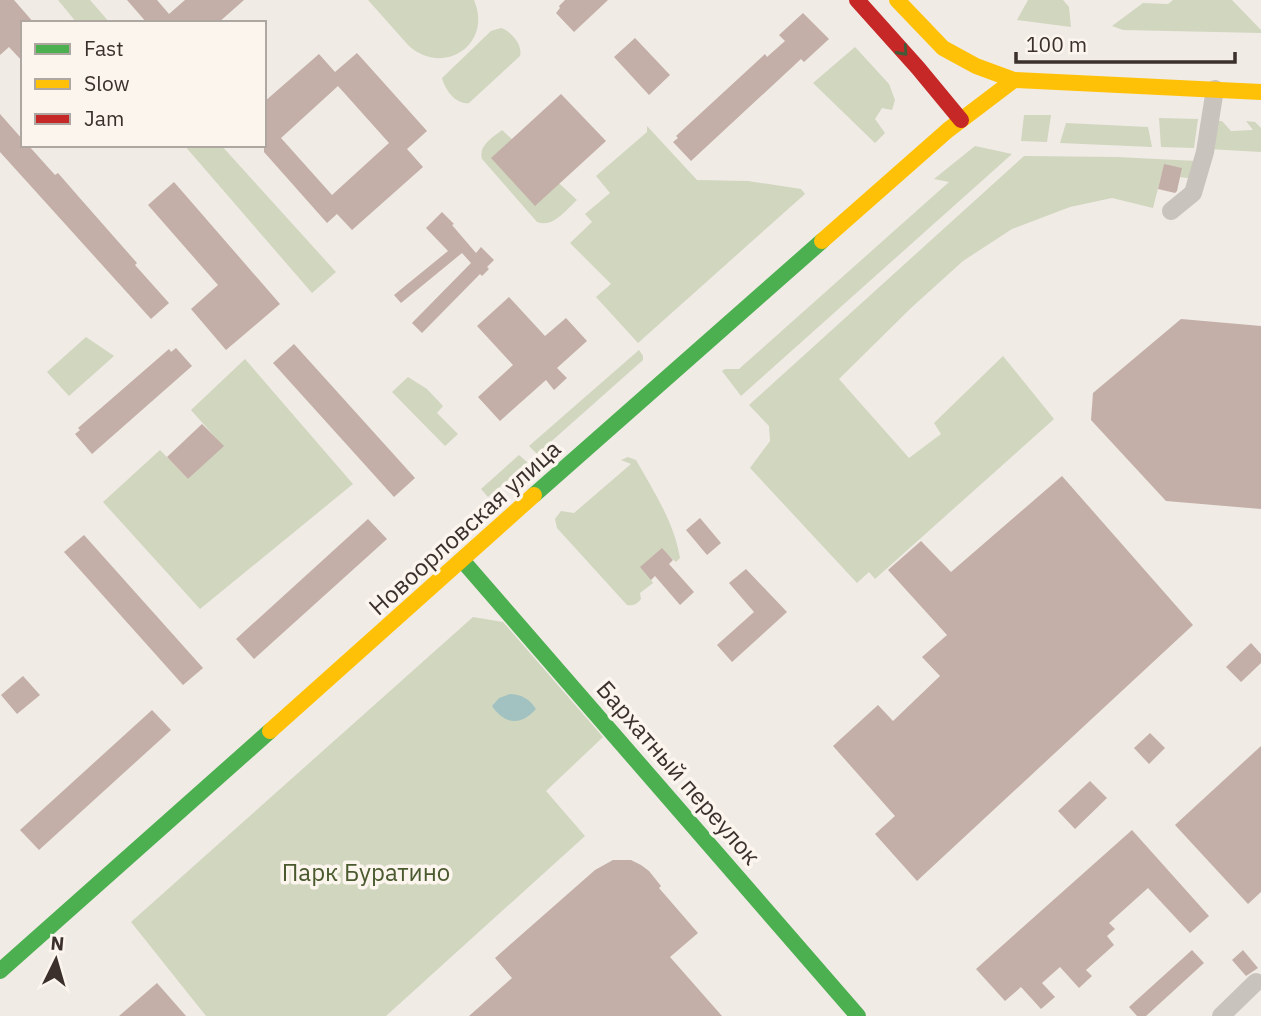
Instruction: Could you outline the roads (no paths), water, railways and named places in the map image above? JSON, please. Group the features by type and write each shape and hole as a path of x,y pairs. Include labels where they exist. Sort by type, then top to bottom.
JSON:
{"street":[{"path":"857,0 919,68 961,120"},
{"path":"897,0 943,48 976,66 1014,80 1261,92"},
{"name":"Новоорловская улица","path":"0,971 501,524 961,120 1014,80"},
{"path":"1171,211 1193,193 1205,152 1215,89"},
{"name":"Бархатный переулок","path":"462,560 858,1016"},
{"path":"1221,1016 1256,982"}],"water":[{"path":"510,694 525,698 536,709 519,721 502,717 492,706 499,698"}],"park label":[{"name":"Парк Буратино","path":"366,873"}]}
